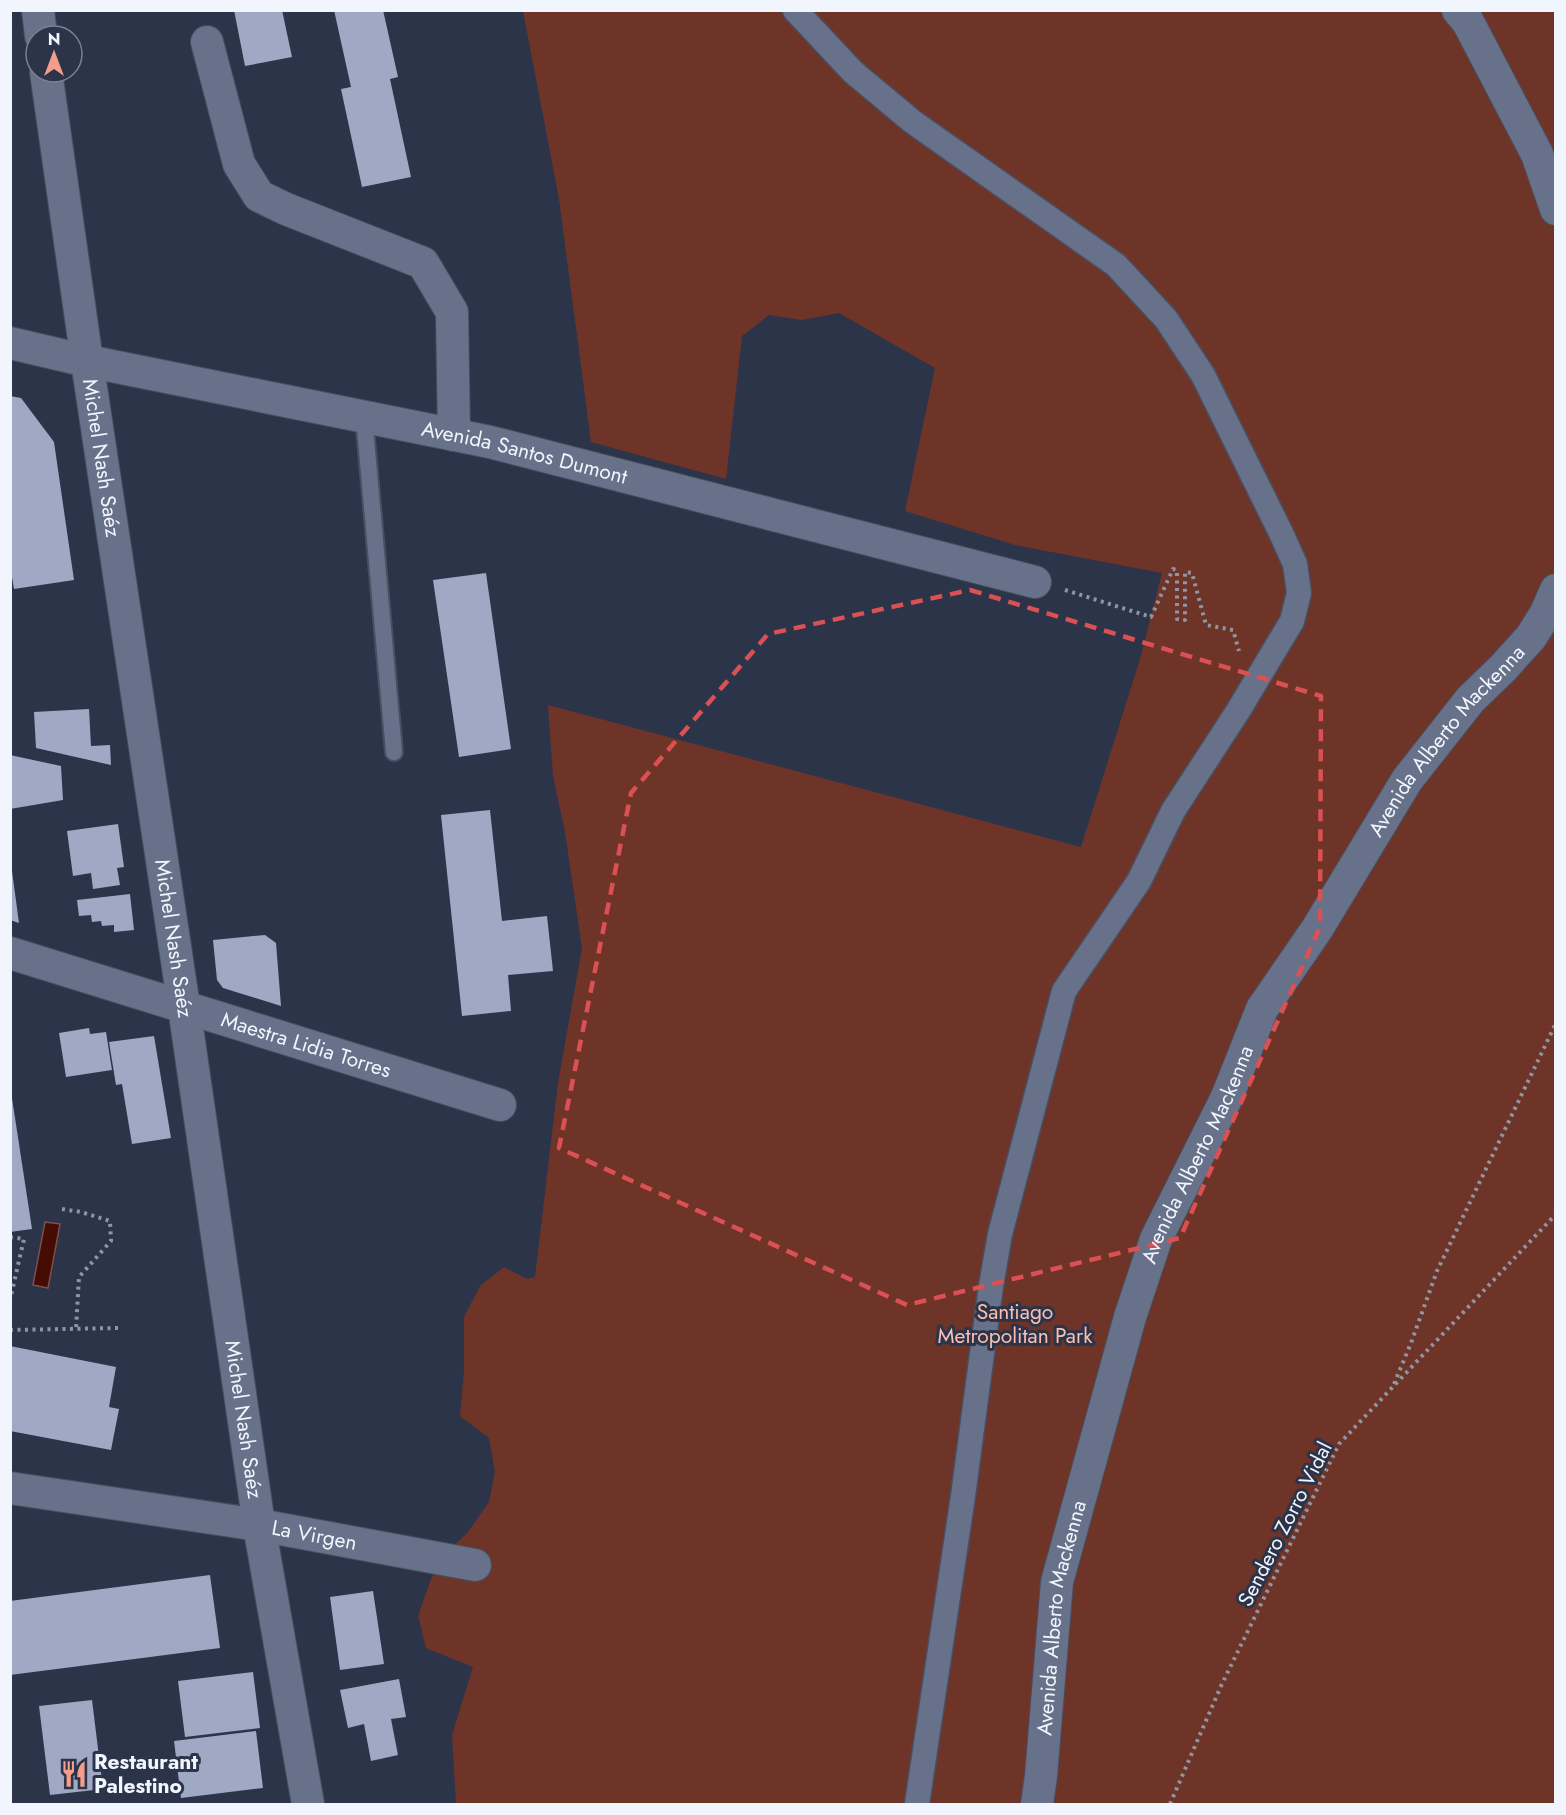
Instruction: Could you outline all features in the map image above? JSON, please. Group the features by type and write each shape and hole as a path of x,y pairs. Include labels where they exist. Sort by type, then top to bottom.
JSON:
{"street":[{"path":"795,10 853,72 913,122 1116,265 1166,319 1203,375 1281,533 1295,564 1299,593 1292,621 1173,811 1139,881 1065,991 1000,1234 994,1265 918,1804"},
{"path":"1458,10 1468,22 1537,153 1556,209"},
{"path":"207,42 239,164 259,196 286,209 423,263 452,312 454,435"},
{"name":"Michel Nash Saéz","path":"48,84 259,1525 308,1804"},
{"name":"Avenida Santos Dumont","path":"10,344 490,442 1035,582"},
{"name":"Avenida Alberto Mackenna","path":"1037,1804 1046,1729 1057,1582 1130,1317 1156,1239 1227,1096 1262,1009 1317,928 1407,780 1470,700 1531,637 1546,613 1556,590"},
{"name":"Maestra Lidia Torres","path":"10,953 500,1105"},
{"name":"La Virgen","path":"10,1488 259,1525 475,1565"}],"lane":[{"path":"364,417 394,752"}],"path":[{"path":"1035,582 1150,617 1173,569 1176,570 1178,619 1185,620 1185,572 1192,573 1206,625 1233,630 1252,688"},
{"path":"1392,1387 1411,1343 1437,1271 1556,1023"},
{"path":"62,1209 110,1221 111,1241 79,1277 76,1329"},
{"name":"Sendero Zorro Vidal","path":"1170,1804 1221,1686 1339,1444 1556,1214"},
{"path":"10,1237 24,1239 10,1300"},
{"path":"10,1330 119,1328"}],"highlighted area":[{"path":"970,590 1321,696 1320,927 1180,1238 907,1305 559,1148 631,793 768,634"}],"green space":[{"name":"Santiago Metropolitan Park","path":"523,11 1555,11 1555,1804 456,1804 452,1735 473,1667 426,1648 418,1616 431,1579 449,1550 468,1532 489,1502 495,1472 489,1438 460,1416 464,1370 464,1317 480,1286 504,1267 527,1279 535,1277 558,1083 582,948 565,832 553,776 548,705 1081,847 1140,659 1162,573 1015,545 905,511 935,368 839,313 802,320 769,315 742,336 726,479 591,442 559,199"}],"shaded area":[{"path":"45,1222 60,1224 48,1288 33,1285"}],"building":[{"path":"234,10 282,10 292,57 245,66"},
{"path":"334,10 383,10 398,77 390,79 411,177 362,187 341,89 351,87"},
{"path":"10,396 21,398 54,442 74,580 14,589 10,566"},
{"path":"486,573 511,749 459,757 433,580"},
{"path":"89,709 91,746 110,745 111,765 36,748 34,712"},
{"path":"10,755 61,766 63,800 10,809"},
{"path":"490,810 502,921 547,916 553,971 508,975 511,1011 462,1016 441,815"},
{"path":"118,824 124,867 117,868 120,885 93,889 91,873 73,876 67,831"},
{"path":"10,871 12,871 19,923 10,920"},
{"path":"130,894 134,930 114,932 114,925 102,926 101,921 92,922 91,915 79,916 77,900"},
{"path":"265,935 276,943 281,1006 223,988 217,980 213,940"},
{"path":"89,1028 90,1034 106,1032 112,1070 66,1077 59,1033"},
{"path":"154,1036 171,1138 132,1144 122,1084 116,1085 109,1042"},
{"path":"10,1085 32,1229 10,1232"},
{"path":"10,1346 116,1367 109,1407 119,1409 111,1450 10,1431"},
{"path":"210,1575 220,1648 10,1675 10,1601"},
{"path":"373,1591 384,1664 340,1670 330,1597"},
{"path":"253,1672 260,1728 185,1737 178,1681"},
{"path":"399,1679 406,1717 391,1719 398,1755 371,1761 364,1724 348,1728 340,1690"},
{"path":"92,1700 103,1789 50,1795 39,1706"},
{"path":"256,1731 263,1788 181,1798 174,1741"}],"place":[{"name":"Restaurant Palestino","path":"74,1774"}]}
